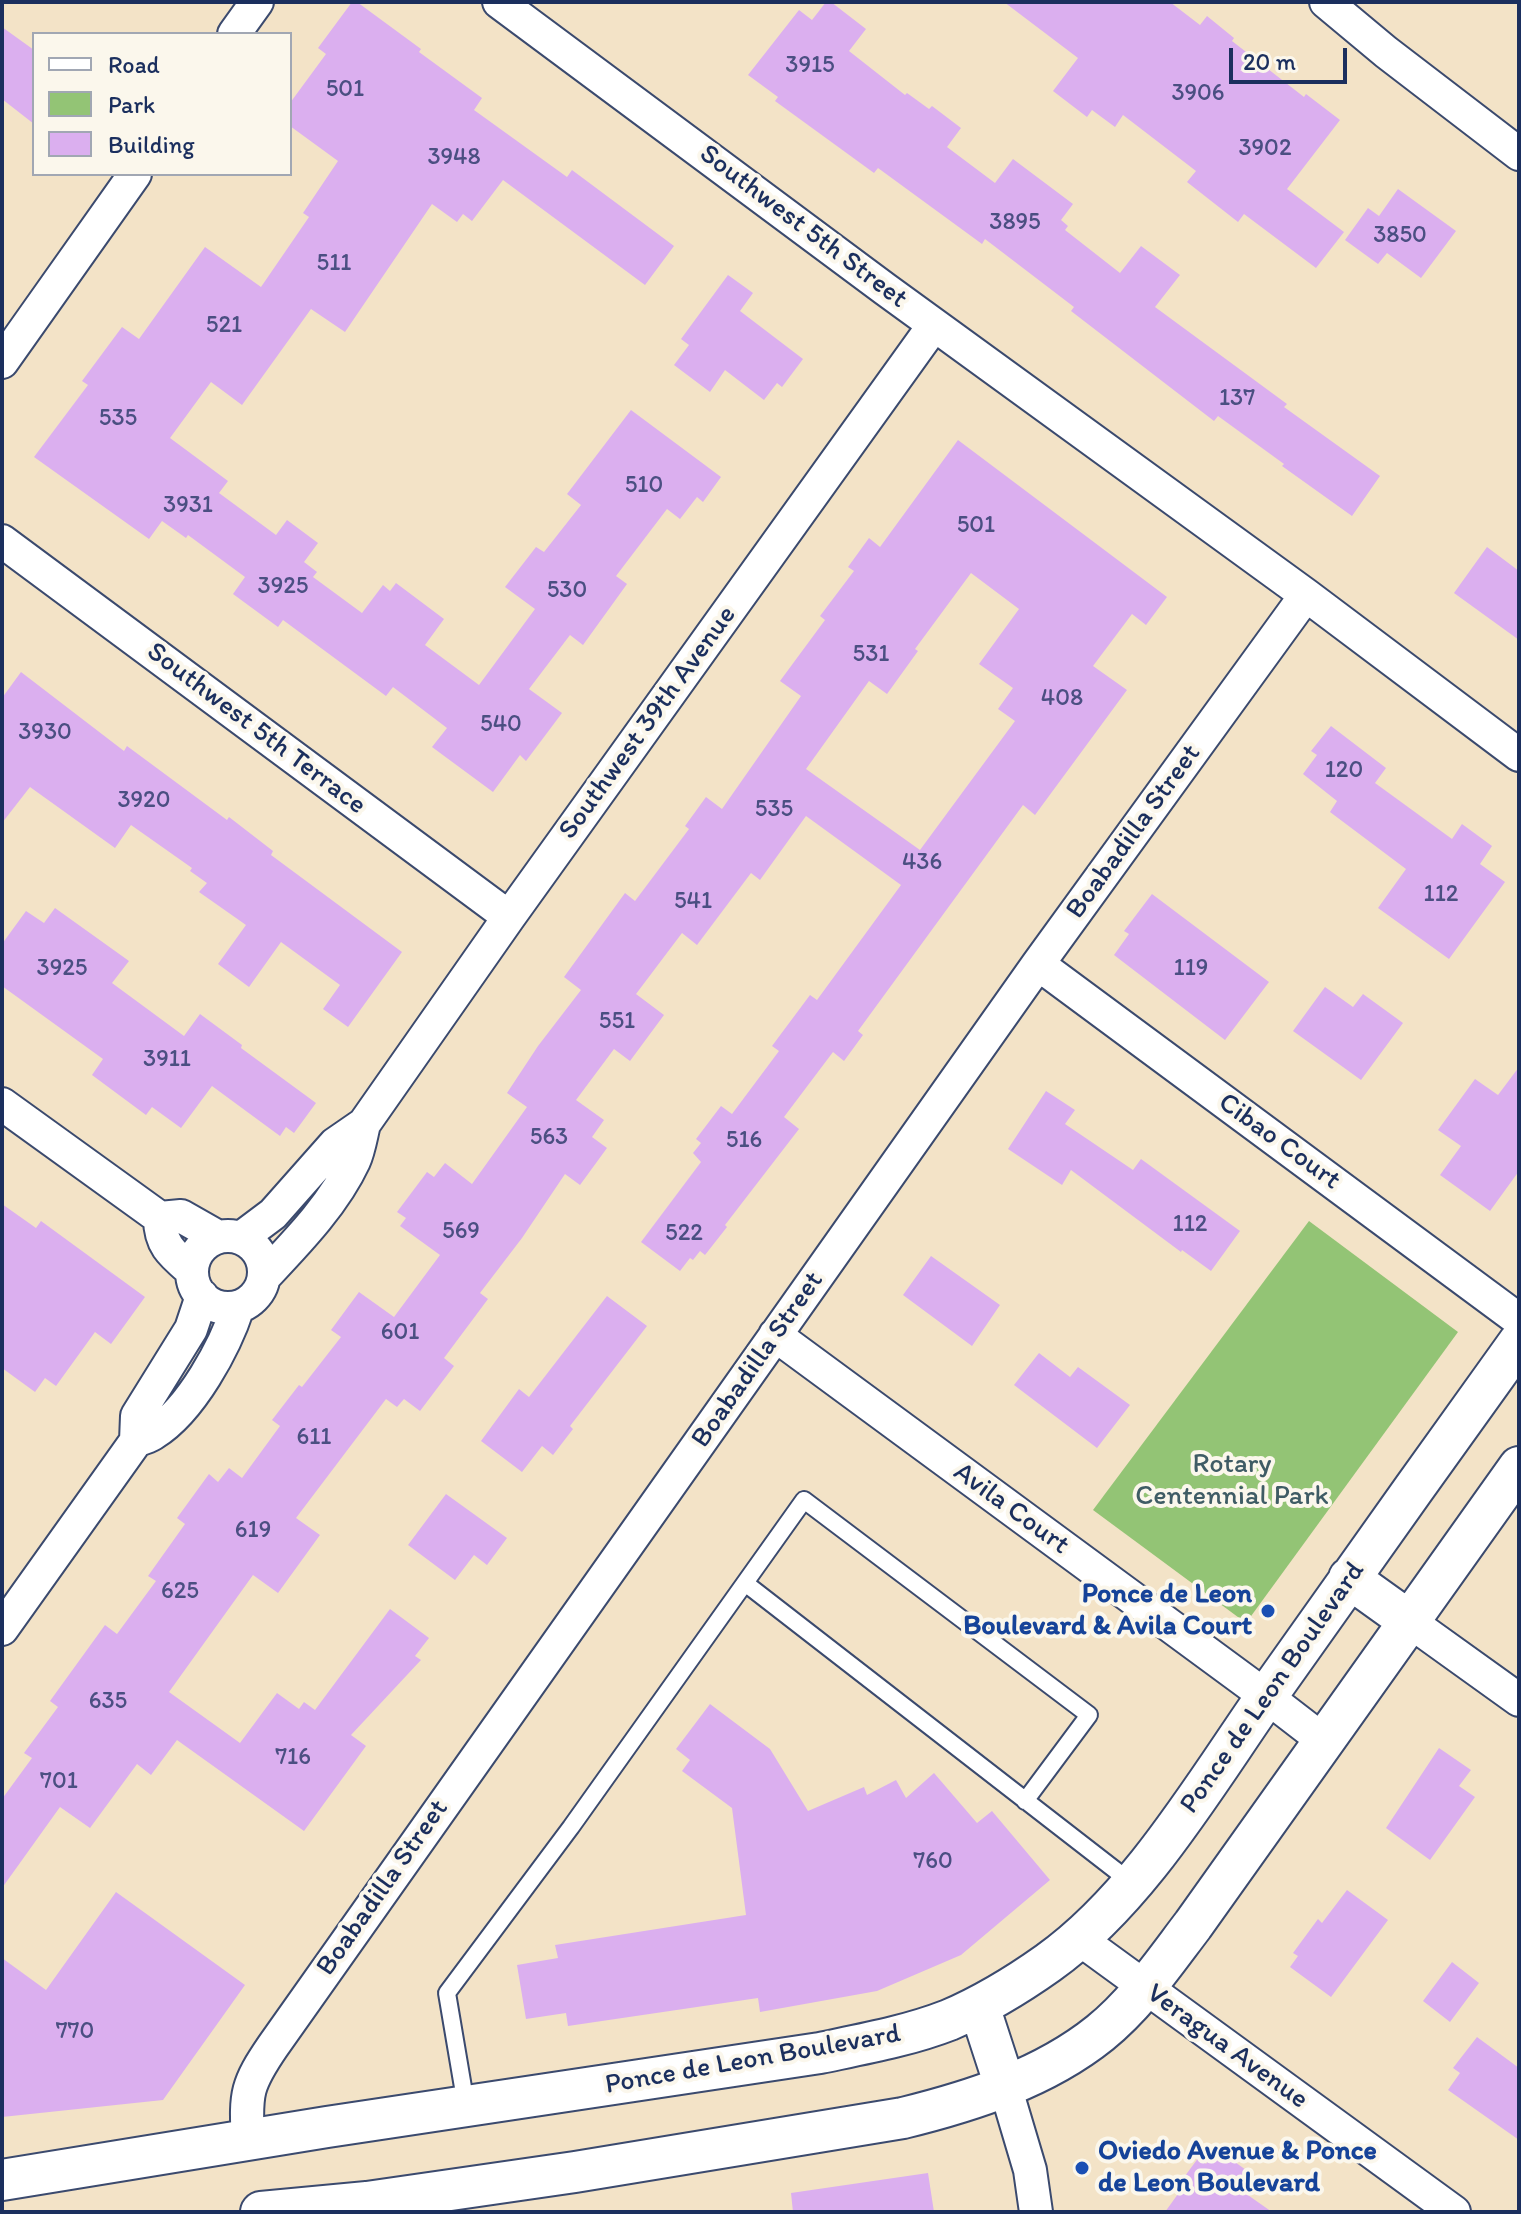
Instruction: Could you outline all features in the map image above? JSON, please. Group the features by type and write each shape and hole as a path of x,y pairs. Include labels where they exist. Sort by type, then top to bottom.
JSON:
{"street":[{"path":"235,32 257,2"},
{"name":"Southwest 5th Street","path":"499,2 934,325 1306,595"},
{"path":"1326,2 1519,154"},
{"path":"2,362 134,176"},
{"name":"Southwest 39th Avenue","path":"136,1441 137,1416 191,1329 197,1283 194,1260 200,1250 208,1242 230,1238 273,1214 335,1144 364,1124 934,325"},
{"name":"Southwest 5th Terrace","path":"2,541 509,917"},
{"path":"1306,595 1519,755"},
{"name":"Boabadilla Street","path":"248,2140 246,2103 256,2071 484,1744 1038,964 1306,595"},
{"name":"Cibao Court","path":"1038,964 1519,1320"},
{"path":"2,1104 160,1218 181,1216 251,1244 259,1252 265,1276"},
{"name":"Southwest 39th Avenue","path":"2,1629 136,1441 154,1433 181,1409 204,1377 231,1329 238,1307 253,1299 265,1276 299,1240 355,1160 364,1124"},
{"path":"160,1218 160,1234 171,1254 197,1283 207,1302 218,1307 238,1307"},
{"name":"Avila Court","path":"775,1335 1324,1741"},
{"name":"Ponce de Leon Boulevard","path":"2,2180 820,2053 884,2040 945,2021 979,2006 1038,1969 1078,1938 1132,1883 1160,1848 1519,1342"},
{"path":"261,2212 367,2202 849,2128 949,2106 1005,2086 1071,2054 1102,2032 1146,1988 1519,1467"},
{"path":"1349,1578 1519,1700"},
{"name":"Veragua Avenue","path":"1078,1938 1454,2212"},
{"path":"979,2006 1030,2170 1036,2212"}],"lane":[{"path":"466,2107 447,1993 571,1827 804,1500 1089,1715 1025,1801"},
{"path":"745,1583 1132,1883"}],"green space":[{"name":"Rotary Centennial Park","path":"1309,1221 1458,1332 1246,1623 1093,1510"}],"building":[{"path":"352,2 357,2 482,98 474,110 567,177 572,170 674,246 645,285 503,180 472,221 463,214 457,222 432,204 345,332 311,309 242,405 211,382 170,438 228,481 219,493 276,535 287,520 318,543 304,562 317,572 313,577 362,613 383,585 390,591 396,583 444,619 425,645 479,685 535,609 505,587 536,547 544,552 581,505 567,494 631,410 721,477 703,502 697,497 680,519 667,509 616,576 627,584 583,645 570,635 529,689 562,713 526,761 520,755 493,792 432,747 447,728 393,687 386,696 283,620 278,627 233,594 245,577 188,535 186,538 162,521 149,539 34,457 88,385 82,381 122,327 139,339 205,247 261,287 309,217 303,213 338,161 292,127 292,100 326,54 318,48"},
{"path":"826,2 831,2 866,29 849,51 905,95 907,93 929,109 932,106 961,128 947,147 995,183 1013,159 1073,204 1061,220 1068,226 1065,230 1120,273 1141,246 1180,275 1155,307 1287,404 1284,407 1380,476 1352,516 1218,416 1214,421 1071,311 1074,307 985,239 982,244 878,168 874,173 775,101 778,97 748,75 799,10 812,20"},
{"path":"1004,2 1170,2 1200,25 1207,16 1234,38 1232,41 1304,97 1306,94 1340,120 1287,189 1344,232 1316,268 1244,214 1238,222 1187,182 1196,171 1123,115 1115,127 1092,110 1087,117 1053,91 1078,58"},
{"path":"2,27 32,49 32,122 2,99"},
{"path":"1398,189 1456,231 1421,278 1387,253 1378,264 1345,240 1368,208 1379,216"},
{"path":"728,275 753,293 740,311 803,359 782,387 777,383 764,400 725,370 710,392 674,365 689,345 681,339"},
{"path":"958,440 1167,597 1146,625 1132,614 1093,666 1127,690 1035,815 1023,805 858,1031 863,1035 844,1061 833,1052 784,1117 799,1129 725,1225 727,1227 705,1255 700,1251 680,1271 641,1242 701,1162 693,1153 701,1143 696,1139 721,1106 732,1114 779,1051 772,1046 810,995 817,1000 901,885 806,816 760,880 751,873 697,945 682,933 636,994 664,1015 630,1061 614,1049 576,1100 604,1120 592,1137 607,1148 580,1185 565,1174 480,1293 488,1299 444,1358 454,1366 420,1411 404,1399 397,1407 386,1399 296,1518 320,1535 278,1593 253,1575 169,1692 240,1743 277,1693 299,1709 304,1702 315,1710 390,1609 429,1638 415,1656 421,1660 351,1735 366,1746 304,1831 177,1740 151,1775 137,1764 90,1828 60,1807 2,1888 2,1799 32,1758 24,1753 58,1707 50,1701 105,1625 117,1634 156,1581 148,1576 185,1524 177,1518 209,1474 218,1482 229,1468 242,1478 280,1426 272,1420 341,1337 331,1330 359,1292 394,1317 440,1255 400,1226 406,1218 397,1212 427,1172 434,1177 445,1163 472,1184 527,1107 507,1093 581,990 564,977 625,893 635,901 689,829 685,826 706,797 722,809 801,696 780,681 825,620 820,616 854,571 848,567 869,538 880,547","holes":["971,573 1019,609 979,664 1013,688 998,709 1015,721 920,850 806,769 869,681 887,694 918,651 915,649"]},
{"path":"1487,547 1519,571 1519,640 1454,593"},
{"path":"21,672 124,751 127,746 227,820 229,817 273,851 271,855 402,952 348,1027 323,1009 340,985 281,942 249,987 218,964 246,925 199,892 207,883 190,871 192,868 131,825 115,848 30,787 2,823 2,698"},
{"path":"1331,726 1386,768 1375,783 1452,839 1462,824 1492,846 1480,864 1505,882 1449,959 1378,908 1406,869 1330,812 1337,801 1303,774 1317,755 1311,751"},
{"path":"1152,894 1269,982 1225,1040 1114,955 1129,934 1124,931"},
{"path":"55,908 129,961 112,983 184,1036 200,1014 316,1103 294,1133 286,1127 280,1136 212,1086 181,1128 152,1107 146,1115 92,1075 103,1059 2,986 2,944 26,911 44,923"},
{"path":"1325,987 1353,1007 1363,994 1403,1023 1361,1080 1293,1031"},
{"path":"1519,1067 1519,1171 1490,1211 1440,1175 1461,1146 1438,1130 1475,1079 1498,1095"},
{"path":"1046,1091 1075,1110 1065,1124 1133,1170 1141,1159 1240,1231 1211,1271 1071,1170 1062,1185 1008,1149"},
{"path":"2,1204 36,1228 41,1221 145,1297 111,1344 95,1332 56,1386 45,1378 35,1392 2,1368"},
{"path":"931,1256 1000,1305 972,1346 903,1295"},
{"path":"607,1296 647,1326 570,1426 573,1429 553,1455 542,1446 522,1472 481,1441 519,1389 529,1397"},
{"path":"1039,1353 1070,1377 1078,1367 1130,1405 1097,1448 1014,1385"},
{"path":"446,1494 507,1538 487,1565 474,1555 455,1580 408,1545"},
{"path":"710,1704 770,1749 808,1811 864,1787 867,1795 896,1780 906,1798 934,1773 977,1823 992,1811 1050,1880 961,1955 877,1991 760,2012 758,1998 568,2026 566,2013 526,2019 517,1965 558,1958 555,1945 746,1915 732,1808 682,1771 690,1760 676,1749"},
{"path":"1439,1748 1471,1770 1459,1786 1475,1797 1430,1860 1386,1828"},
{"path":"1347,1890 1388,1920 1331,1997 1290,1967 1298,1956 1293,1953 1318,1919 1322,1923"},
{"path":"116,1892 245,1985 163,2100 2,2117 2,1958 46,1990"},
{"path":"1452,1962 1479,1983 1450,2022 1423,2001"},
{"path":"1477,2037 1519,2068 1519,2140 1448,2090 1460,2073 1453,2068"},
{"path":"1217,2149 1246,2170 1235,2186 1272,2212 1165,2212 1183,2187 1179,2184 1199,2157 1206,2164"},
{"path":"928,2173 934,2212 793,2212 791,2193"}],"place":[{"name":"Ponce de Leon Boulevard & Avila Court","path":"1268,1611"},
{"name":"Oviedo Avenue & Ponce de Leon Boulevard","path":"1082,2168"}]}
